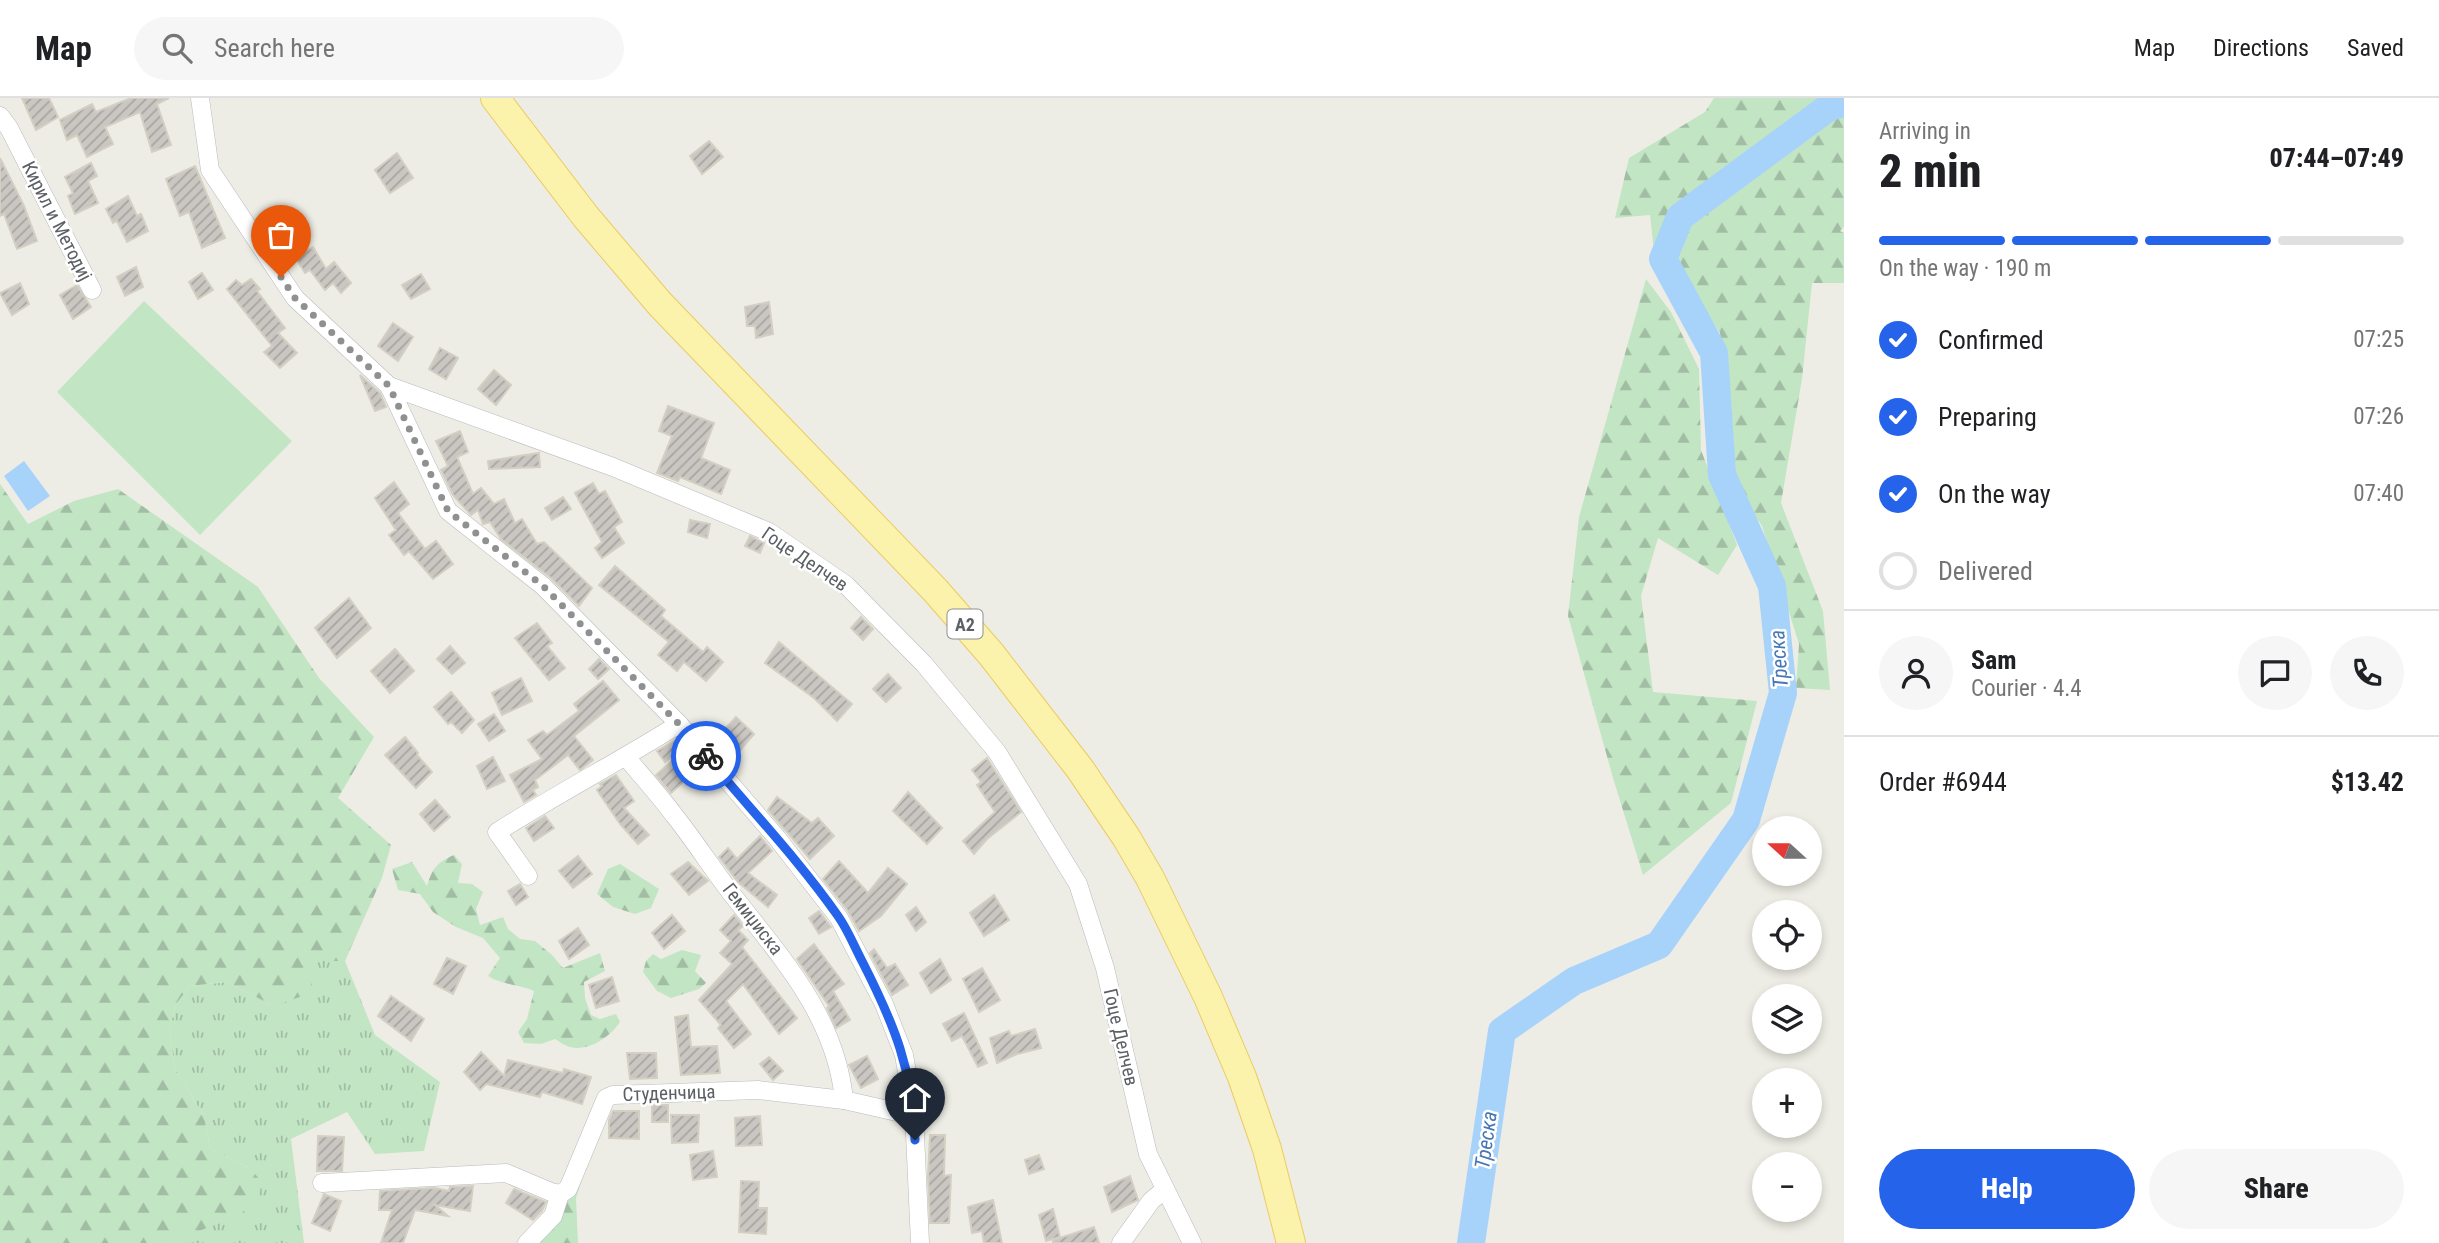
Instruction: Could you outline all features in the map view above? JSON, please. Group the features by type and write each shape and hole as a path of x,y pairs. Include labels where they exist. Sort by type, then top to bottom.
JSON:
{"main road":[{"name":"A2","path":"495,98 586,217 660,304 935,590 992,654 1080,769 1150,878 1208,998 1242,1077 1267,1149 1291,1243"}],"street":[{"name":"Гоце Делчев","path":"200,98 210,170 295,298 389,386 613,467 769,532 846,585 924,664 997,752 1078,884 1105,968 1148,1154 1192,1243"},
{"name":"Кирил и Методиј","path":"0,116 9,128 92,290"},
{"path":"389,386 448,511 543,586 679,724 777,838 839,918 884,1004 904,1055 914,1112 920,1243"},
{"path":"528,876 497,832 557,793 626,757 679,724"},
{"name":"Гемиџиска","path":"626,757 780,953 808,995 836,1056 844,1100"},
{"name":"Студенчица","path":"560,1194 568,1189 606,1098 613,1095 758,1090 844,1100 897,1112 914,1112"},
{"path":"321,1183 506,1173 560,1194 553,1216 527,1243"},
{"path":"1121,1243 1151,1201 1166,1189"}],"green space":[{"path":"1714,98 1844,98 1844,227 1840,231 1844,233 1844,283 1812,283 1802,379 1781,503 1823,611 1830,690 1796,688 1799,644 1762,526 1736,488 1720,333 1683,276 1655,260 1650,215 1615,218 1629,158 1705,112"},
{"path":"1646,279 1671,312 1699,369 1701,450 1737,545 1718,575 1658,538 1641,596 1653,692 1757,701 1731,803 1643,875 1568,616 1579,517"},
{"path":"144,301 292,441 200,535 57,392"},
{"path":"0,484 28,524 74,501 118,489 258,587 319,678 374,737 338,798 391,845 382,878 345,961 314,961 311,993 274,1006 226,982 190,986 176,1004 169,1030 175,1069 204,1116 210,1149 250,1168 262,1182 259,1195 247,1209 234,1218 166,1243 0,1243"},
{"path":"454,855 462,864 458,883 472,884 483,892 476,909 480,925 503,917 508,929 520,939 535,941 563,968 600,953 605,971 584,982 585,998 591,1015 600,1019 616,1014 620,1022 611,1033 599,1042 577,1048 564,1045 555,1039 541,1044 524,1043 518,1032 527,1019 534,991 488,976 500,958 483,938 456,927 433,912 420,894 398,890 392,869 412,862 427,886 436,867"},
{"path":"620,864 659,889 651,908 635,914 613,907 597,894 608,869"},
{"path":"682,950 701,955 695,971 706,983 699,989 671,998 657,991 643,972 646,961 653,954 661,959"},
{"path":"314,961 345,961 375,1035 440,1082 424,1151 375,1154 347,1112 291,1139 304,1243 166,1243 185,1235 250,1168 210,1149 204,1116 175,1069 169,1030 176,1004 190,986 226,982 274,1006"},
{"path":"591,1152 576,1198 578,1243 536,1243"}],"water":[{"path":"24,461 50,496 28,511 4,476"}],"building":[{"path":"22,98 49,98 58,117 36,130"},
{"path":"131,98 169,98 157,104 171,145 152,152 140,112 105,127 113,144 87,157 77,135 67,140 60,120 92,104 96,112"},
{"path":"709,141 723,157 702,174 690,156"},
{"path":"397,153 413,178 390,193 375,170"},
{"path":"0,158 24,206 37,241 17,249 4,214 0,216"},
{"path":"91,163 97,176 88,181 98,203 75,214 68,196 73,193 65,177"},
{"path":"195,166 225,238 202,248 189,212 180,216 166,179"},
{"path":"128,196 137,216 141,214 148,231 127,242 117,221 113,223 106,209"},
{"path":"313,247 326,269 334,262 351,283 341,293 333,283 325,290 310,270 305,273 295,257"},
{"path":"136,267 143,287 125,296 117,277"},
{"path":"202,273 213,290 198,299 189,282"},
{"path":"421,274 430,289 411,299 402,285"},
{"path":"251,279 285,328 278,333 297,353 280,368 264,352 272,346 227,289 236,280 242,285"},
{"path":"20,283 29,304 12,315 0,293"},
{"path":"77,285 91,307 73,319 60,295"},
{"path":"769,302 773,334 756,338 755,326 747,326 745,307"},
{"path":"393,323 413,337 398,361 378,346"},
{"path":"440,348 458,358 446,379 429,369"},
{"path":"494,370 511,385 496,405 478,389"},
{"path":"360,375 380,393 386,407 375,411"},
{"path":"668,406 714,423 701,458 730,470 721,494 680,477 678,481 657,473 672,436 659,431"},
{"path":"460,431 468,452 457,457 473,494 481,488 494,504 504,499 515,523 522,519 537,544 544,542 592,588 579,606 551,578 501,539 490,522 483,524 478,510 471,515 453,495 441,470 448,466 436,441"},
{"path":"539,453 540,467 489,469 488,461"},
{"path":"394,482 409,504 398,513 425,549 436,541 453,564 433,579 409,551 404,555 389,535 396,530 375,498"},
{"path":"593,483 599,494 605,491 622,522 614,527 624,543 602,558 595,548 602,542 575,493"},
{"path":"563,497 571,509 552,520 545,508"},
{"path":"690,520 710,524 707,538 688,532"},
{"path":"750,536 764,543 760,553 745,546"},
{"path":"615,566 665,610 661,616 703,652 707,647 723,662 706,681 684,662 677,671 658,655 669,642 599,585"},
{"path":"349,598 371,628 337,658 315,628"},
{"path":"861,617 873,629 863,640 851,628"},
{"path":"537,623 552,643 547,646 565,668 549,680 515,638"},
{"path":"779,642 852,704 837,721 814,698 765,663"},
{"path":"450,646 465,663 452,674 437,659"},
{"path":"395,649 414,671 390,693 371,671"},
{"path":"599,659 609,669 598,679 589,669"},
{"path":"888,674 901,688 886,702 873,689"},
{"path":"521,678 532,701 502,715 492,693"},
{"path":"603,681 619,700 574,736 593,760 580,770 568,755 535,780 538,787 533,790 536,795 524,802 510,775 542,759 528,740 543,731 547,735 579,711 574,704"},
{"path":"451,692 474,720 462,733 451,722 448,724 434,707"},
{"path":"494,714 505,731 489,741 478,724"},
{"path":"736,717 754,734 736,755 717,738"},
{"path":"405,737 432,772 416,788 385,755"},
{"path":"677,739 684,747 665,762 657,751"},
{"path":"493,757 505,781 487,789 477,766"},
{"path":"675,758 690,776 671,793 656,775"},
{"path":"987,758 1021,812 987,839 974,854 963,841 995,812 977,785 981,782 972,770"},
{"path":"616,775 634,801 624,808 649,835 638,844 620,824 597,790 602,786 600,784"},
{"path":"908,792 942,828 927,844 893,811"},
{"path":"777,797 812,823 818,818 834,836 810,859 768,810"},
{"path":"435,800 450,817 434,831 420,814"},
{"path":"545,816 554,828 534,841 526,828"},
{"path":"760,836 772,851 748,873 777,895 768,907 738,882 719,857 728,848 737,859"},
{"path":"578,856 592,874 573,888 559,871"},
{"path":"839,861 868,893 888,868 907,884 881,916 859,931 848,911 823,879"},
{"path":"688,862 708,881 689,895 671,874"},
{"path":"520,884 528,897 516,905 508,891"},
{"path":"994,895 1009,920 984,936 970,913"},
{"path":"916,907 926,922 916,931 906,915"},
{"path":"819,911 831,927 819,934 809,918"},
{"path":"672,915 685,931 664,949 652,933"},
{"path":"734,915 743,926 738,930 748,940 742,947 797,1018 779,1034 743,984 726,1001 751,1034 734,1048 718,1028 721,1025 699,1000 732,964 720,953 731,941 720,930"},
{"path":"578,928 589,945 569,959 559,941"},
{"path":"814,944 844,984 833,991 850,1020 836,1028 827,1008 829,1006 797,959"},
{"path":"874,949 887,968 895,964 908,985 892,995 870,953"},
{"path":"447,958 466,966 453,994 434,984"},
{"path":"940,959 951,980 931,993 920,973"},
{"path":"982,968 1000,1000 979,1012 963,979"},
{"path":"612,977 619,1001 596,1008 589,985"},
{"path":"391,996 424,1019 411,1041 378,1016"},
{"path":"964,1013 987,1063 978,1067 962,1036 952,1041 943,1024"},
{"path":"688,1015 691,1047 717,1046 720,1073 681,1075 675,1017"},
{"path":"1035,1029 1041,1048 997,1063 990,1038 1009,1031 1011,1036"},
{"path":"481,1052 504,1076 508,1060 563,1073 564,1069 591,1077 582,1104 542,1092 540,1097 486,1084 480,1090 464,1072"},
{"path":"627,1053 656,1053 657,1078 630,1079"},
{"path":"867,1056 878,1079 861,1088 849,1065"},
{"path":"769,1057 783,1071 773,1080 760,1064"},
{"path":"652,1105 668,1105 668,1122 652,1122"},
{"path":"613,1111 639,1111 639,1139 609,1138 609,1120"},
{"path":"671,1115 699,1115 698,1142 672,1143"},
{"path":"760,1116 762,1145 736,1146 735,1118"},
{"path":"930,1135 945,1135 944,1176 951,1175 949,1223 930,1223"},
{"path":"318,1136 344,1137 342,1171 317,1171"},
{"path":"713,1151 717,1177 693,1180 690,1155"},
{"path":"1039,1155 1044,1169 1029,1174 1025,1160"},
{"path":"1130,1176 1138,1200 1112,1212 1104,1187"},
{"path":"741,1181 759,1182 758,1208 767,1208 766,1234 739,1232"},
{"path":"473,1186 470,1211 435,1205 448,1216 415,1210 403,1243 381,1243 392,1210 379,1210 380,1191 435,1188 449,1191 450,1187"},
{"path":"514,1189 546,1202 533,1220 506,1203"},
{"path":"324,1194 341,1201 330,1231 312,1223"},
{"path":"993,1200 1002,1243 984,1243 982,1231 972,1233 968,1207"},
{"path":"1053,1209 1060,1237 1046,1241 1039,1215"},
{"path":"1094,1227 1099,1243 1053,1243 1053,1240"}],"waterway":[{"name":"Треска","path":"1471,1243 1502,1031 1574,981 1659,945 1746,820 1783,693 1772,586 1722,475 1714,353 1663,259 1680,217 1829,107 1844,103"}],"way so far":[{"path":"281,277 295,298 389,386 448,511 543,586 679,724 706,756"}],"route":[{"path":"706,756 777,838 839,918 884,1004 904,1055 914,1112 915,1140"}]}
